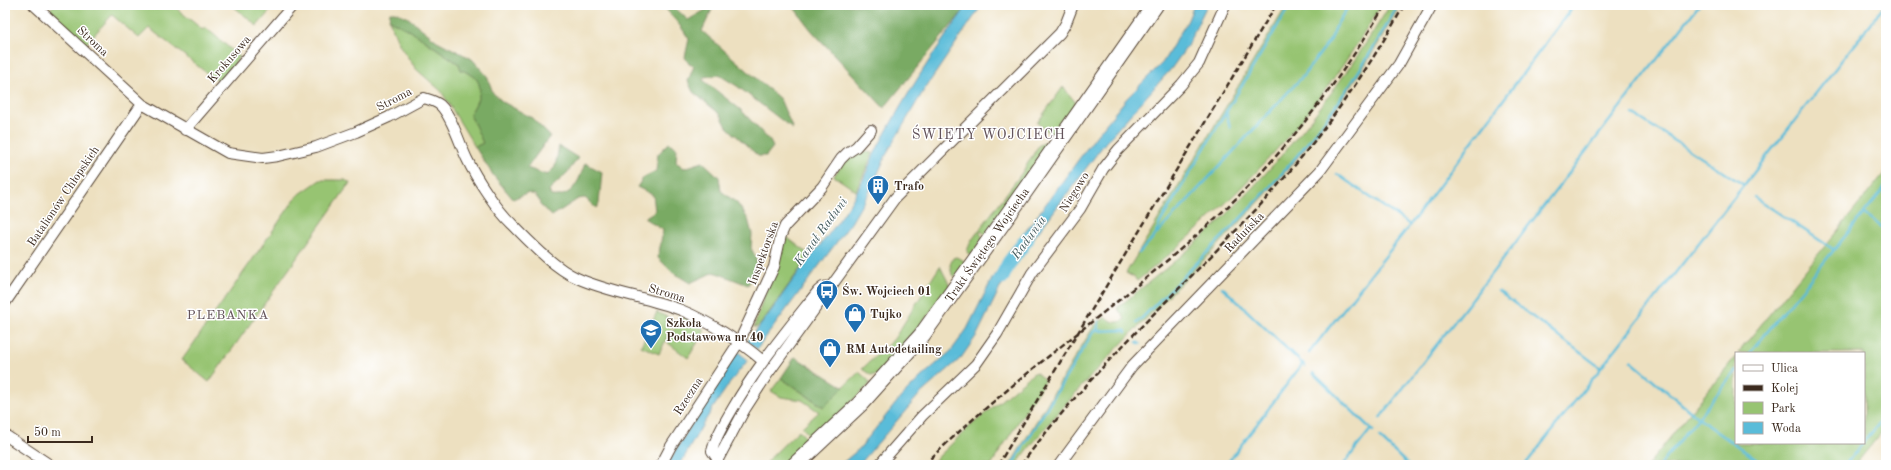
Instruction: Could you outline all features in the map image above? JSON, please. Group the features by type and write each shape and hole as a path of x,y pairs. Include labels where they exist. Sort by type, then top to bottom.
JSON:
{"main road":[{"name":"Trakt Świętego Wojciecha","path":"795,465 860,404 922,336 1155,5"}],"street":[{"name":"Stroma","path":"34,5 142,104 185,130 228,153 263,158 316,147 349,135 389,117 424,98 434,101 441,106 446,114 468,161 489,195 510,223 561,268 576,278 680,310 740,343 763,361"},
{"name":"Krokusowa","path":"185,130 293,5"},
{"path":"716,462 745,409 767,375 904,188 1060,33 1066,23 1073,5"},
{"name":"Niegowo","path":"879,465 922,416 976,364 997,334 1032,273 1080,209 1103,169 1123,145 1181,85 1199,63 1225,5"},
{"name":"Raduńska","path":"1059,465 1132,366 1320,171 1399,64 1432,5"},
{"name":"Batalionów Chłopskich","path":"5,303 142,104"},
{"name":"Inspektorska","path":"740,343 774,267 781,235 785,226 822,186 847,152 856,147 871,130"},
{"path":"716,462 712,451 716,438 742,393 763,361 818,291 823,287 832,286"},
{"name":"Rzeczna","path":"661,465 671,446 740,343"},
{"path":"5,434 50,465"}],"green space":[{"path":"54,5 141,5 145,8 148,5 178,5 176,8 203,30 205,27 240,57 220,81 208,74 149,28 139,38 112,15 85,45 48,11"},
{"path":"232,5 275,5 257,26"},
{"path":"666,5 672,5 688,20 714,5 702,31 780,99 793,129 737,86 719,75 704,77 703,80 741,110 770,141 773,147 766,156 758,156 727,127 721,115 693,92 688,81 694,66 689,64 685,57 689,39 666,9"},
{"path":"792,5 968,5 884,108 811,30"},
{"path":"1287,5 1381,5 1357,45 1330,83 1272,155 1207,221 1137,281 1135,278 1126,273"},
{"path":"1390,5 1400,5 1388,28 1346,94 1299,156 1249,213 1079,389 1016,465 1010,465 1094,326 1106,317 1110,321 1115,322 1120,322 1125,319 1117,308 1203,237 1264,175 1310,121 1331,93 1352,64"},
{"path":"390,12 395,12 407,17 437,41 472,59 487,76 493,93 503,102 532,118 550,136 527,168 547,175 555,167 559,146 578,158 568,172 549,190 551,196 559,196 570,191 577,182 585,163 602,172 599,204 596,208 585,198 578,199 552,216 540,205 539,200 535,195 527,193 513,199 493,175 475,147 483,143 470,114 479,94 480,88 478,82 469,73 461,70 459,64 409,30 389,20"},
{"path":"389,20 409,30 459,64 461,70 469,73 475,78 480,88 477,100 470,114 483,143 475,147 441,91 416,69 400,46"},
{"path":"1063,87 1077,104 1055,134 1051,134 1037,123"},
{"path":"1046,142 1047,146 986,235 981,231 980,233 983,238 972,255 968,254 967,251 971,241 1021,174 1039,145"},
{"path":"669,143 677,148 676,162 684,168 703,162 719,177 721,191 737,203 748,219 752,234 751,248 756,258 757,269 748,285 714,272 690,283 672,272 658,258 663,230 644,218 655,211 653,195 637,187 644,177 656,171 658,154"},
{"path":"860,151 873,153 856,191 834,176 843,163 854,152"},
{"path":"1886,171 1886,427 1855,465 1648,465 1735,357 1735,444 1865,444 1865,352 1739,352"},
{"path":"320,180 345,180 350,183 209,382 182,360 297,196"},
{"path":"784,235 810,255 760,325 755,328 754,327"},
{"path":"956,257 963,260 965,265 954,277 952,275 950,265 953,258"},
{"path":"940,266 950,286 926,318 879,375 871,375 862,369 894,339"},
{"path":"657,312 675,321 659,354 641,346"},
{"path":"679,318 685,318 705,330 688,358 668,343"},
{"path":"795,357 844,387 824,407 781,378"},
{"path":"859,372 870,382 869,385 815,437 810,436 802,427 819,412 802,400 781,397 771,391 781,378 823,407"},
{"path":"1035,372 1045,380 991,465 930,465 969,427"},
{"path":"799,430 808,441 804,447 783,465 763,465"}],"water":[{"path":"968,5 982,5 924,90 888,151 871,189 851,223 757,349 747,341 849,206 862,183 876,149 900,107 921,72"},
{"path":"1194,5 1207,5 1186,48 1171,69 1105,143 1019,258 1011,251 1096,136 1127,98 1163,62 1188,20"},
{"path":"1007,256 1016,263 1001,286 977,335 961,358 919,395 859,465 840,465 859,449 901,397 951,351 967,329 992,279"},
{"path":"738,352 748,360 711,411 680,465 667,465 714,387"}],"waterway":[{"path":"1156,232 1161,221 1290,5"},
{"path":"1139,253 1303,76 1331,39 1337,24 1349,5"},
{"path":"1137,323 1249,210 1301,151 1332,111 1360,70 1398,5"},
{"path":"1309,353 1410,225 1574,5"},
{"path":"1380,418 1699,5"},
{"path":"1525,465 1885,5"},
{"path":"1226,111 1230,128"},
{"path":"1633,114 1744,185"},
{"path":"1337,174 1410,225"},
{"path":"1751,352 1886,186"},
{"path":"1754,197 1833,249"},
{"path":"1864,214 1886,230"},
{"name":"Radunia","path":"1002,277 1009,263 1027,239"},
{"path":"1222,287 1305,366"},
{"path":"1498,291 1601,368"},
{"path":"1097,331 1099,321"},
{"path":"1012,465 1094,331 1124,330 1126,332"},
{"path":"1631,361 1698,418 1764,465"},
{"path":"1226,465 1303,363"},
{"path":"1660,465 1735,372"},
{"path":"1313,373 1373,431"},
{"path":"1865,441 1886,415"},
{"path":"1343,465 1371,429"},
{"path":"1379,437 1408,465"},
{"path":"1845,465 1862,444"}],"railway":[{"path":"998,465 1276,5"},
{"path":"924,465 993,402 1173,256 1234,201 1305,122 1347,65 1385,5"},
{"path":"1021,465 1049,429 1108,362 1264,201 1284,178 1340,107 1373,57 1404,5"}],"place":[{"name":"Trafo","path":"878,206"},
{"name":"Św. Wojciech 01","path":"827,310"},
{"name":"Tujko","path":"855,334"},
{"name":"Szkoła Podstawowa nr 40","path":"651,350"},
{"name":"RM Autodetailing","path":"830,368"}],"district":[{"name":"ŚWIĘTY WOJCIECH","path":"989,134"},
{"name":"PLEBANKA","path":"228,314"}],"water label":[{"name":"Kanał Raduni","path":"820,231"}]}
